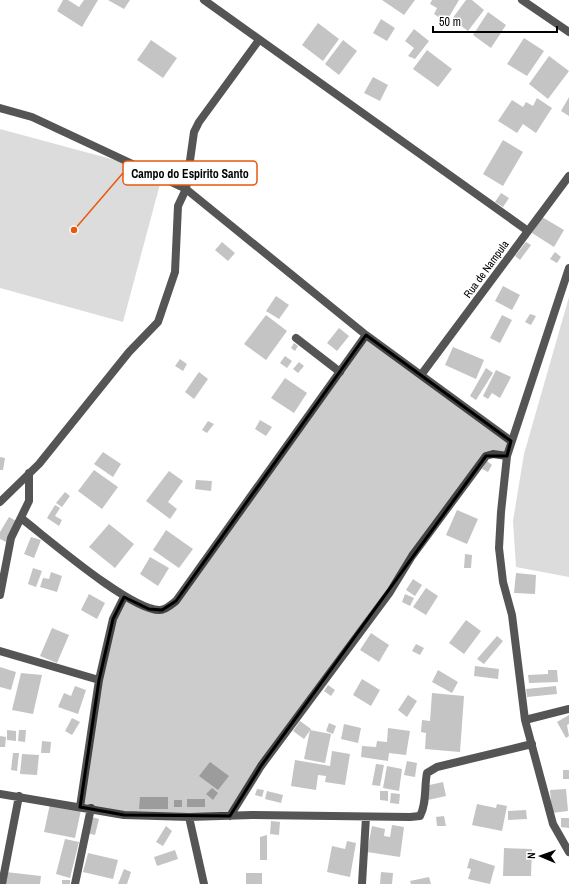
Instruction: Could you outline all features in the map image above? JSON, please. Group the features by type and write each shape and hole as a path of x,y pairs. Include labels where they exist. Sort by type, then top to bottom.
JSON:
{"street":[{"path":"204,0 528,231"},
{"path":"522,0 569,32"},
{"path":"0,502 39,464 129,352 158,322 175,272 178,206 186,189 194,132 259,40"},
{"path":"0,108 32,117 186,189 366,335 511,441"},
{"name":"Rua de Nampula","path":"421,375 569,176"},
{"path":"569,268 506,456 499,548 503,582 512,614 525,720 553,824 569,852"},
{"path":"21,518 124,597 149,609 162,610 176,601 366,335"},
{"path":"296,338 340,372"},
{"path":"230,816 261,766 390,592 412,556 486,456 493,454 506,456"},
{"path":"0,595 11,538 29,501 29,473"},
{"path":"80,807 99,680 113,620 124,597"},
{"path":"0,651 99,680"},
{"path":"525,720 569,709"},
{"path":"0,794 90,808 124,815 189,817 420,816 424,808 424,788 427,773 437,767 532,744"},
{"path":"2,884 19,796"},
{"path":"75,884 90,808"},
{"path":"189,817 204,884"},
{"path":"362,884 366,817"}],"highlighted area":[{"path":"366,335 511,441 507,456 486,456 261,766 230,816 124,815 80,807 99,680 113,619 124,597 149,609 162,610 176,601"}],"shaded area":[{"path":"0,129 163,173 123,322 0,288"},
{"path":"569,297 569,577 516,567 513,521 524,454"}],"building":[{"path":"63,0 68,0 79,7 84,0 98,0 82,27 57,11"},
{"path":"108,0 130,0 124,9"},
{"path":"382,0 415,0 404,15"},
{"path":"432,0 459,0 446,22 434,14 437,8 430,4"},
{"path":"466,0 472,0 484,10 468,31 452,19"},
{"path":"488,12 506,25 491,48 473,35"},
{"path":"381,19 395,28 387,41 373,33"},
{"path":"318,23 339,39 323,61 302,45"},
{"path":"414,29 429,41 415,59 408,56 414,48 405,41"},
{"path":"524,38 544,51 527,76 507,64"},
{"path":"151,40 177,58 163,78 137,60"},
{"path":"343,40 357,51 339,75 325,64"},
{"path":"427,50 452,69 438,87 413,69"},
{"path":"549,56 569,71 548,99 529,84"},
{"path":"373,77 388,85 380,101 364,93"},
{"path":"569,97 569,116 561,111"},
{"path":"537,98 552,108 536,133 523,124 517,133 498,121 512,100 523,107 526,102 533,106"},
{"path":"503,140 523,152 503,186 483,174"},
{"path":"501,193 509,198 503,207 495,202"},
{"path":"542,217 564,230 554,247 532,233"},
{"path":"222,242 235,253 228,261 215,250"},
{"path":"526,242 531,245 520,260 515,256"},
{"path":"555,252 561,257 557,263 550,259"},
{"path":"503,286 520,295 512,310 495,301"},
{"path":"276,296 289,305 279,319 266,311"},
{"path":"530,314 536,316 531,325 525,322"},
{"path":"266,315 287,331 266,360 244,344"},
{"path":"502,315 512,320 500,343 490,338"},
{"path":"339,328 349,336 337,351 327,343"},
{"path":"294,343 298,346 295,351 291,348"},
{"path":"453,347 484,360 476,379 445,365"},
{"path":"285,356 292,361 287,368 280,363"},
{"path":"180,359 187,364 183,371 175,366"},
{"path":"299,362 304,366 298,373 293,369"},
{"path":"486,368 493,373 476,400 470,396"},
{"path":"496,370 511,377 500,398 492,393 488,399 483,396"},
{"path":"199,372 208,379 194,399 185,392"},
{"path":"285,378 307,393 294,413 271,398"},
{"path":"260,420 272,427 266,436 255,429"},
{"path":"208,421 214,424 207,433 202,430"},
{"path":"103,452 121,464 113,477 94,464"},
{"path":"0,457 5,458 3,470 0,470"},
{"path":"487,461 492,465 488,472 482,469"},
{"path":"94,470 118,487 102,509 78,491"},
{"path":"169,471 183,481 168,502 177,509 170,519 146,501"},
{"path":"196,480 212,481 211,491 195,489"},
{"path":"65,492 70,496 62,507 56,503"},
{"path":"55,505 60,508 55,516 62,520 59,526 47,518"},
{"path":"457,510 478,519 467,544 446,535"},
{"path":"9,517 18,522 6,542 0,539 0,532"},
{"path":"109,524 134,544 115,568 89,547"},
{"path":"166,530 193,549 179,568 153,550"},
{"path":"31,537 41,540 34,558 24,554"},
{"path":"465,554 472,555 471,568 464,568"},
{"path":"150,557 169,568 158,586 140,574"},
{"path":"33,568 42,571 36,587 28,584"},
{"path":"51,572 62,576 57,592 40,587 43,578 49,579"},
{"path":"516,573 536,575 535,594 514,593"},
{"path":"413,579 422,585 415,596 406,590"},
{"path":"426,588 438,596 426,615 413,607"},
{"path":"89,594 105,603 97,619 81,610"},
{"path":"405,594 414,598 410,606 402,602"},
{"path":"466,620 481,631 464,654 449,643"},
{"path":"52,628 69,635 57,663 40,656"},
{"path":"371,633 389,645 379,662 360,650"},
{"path":"497,636 503,641 484,664 477,659"},
{"path":"416,644 424,648 420,655 412,651"},
{"path":"475,666 499,669 498,679 474,676"},
{"path":"0,667 16,672 11,690 0,687"},
{"path":"438,670 458,682 452,693 432,682"},
{"path":"548,670 557,670 558,682 529,683 528,675 548,674"},
{"path":"21,673 42,675 33,714 12,710"},
{"path":"362,679 380,690 371,706 353,695"},
{"path":"328,685 335,690 331,696 324,691"},
{"path":"75,686 86,690 78,714 58,707 64,693 71,696"},
{"path":"556,686 557,694 527,697 526,689"},
{"path":"432,693 464,696 460,752 425,749 426,733 421,732 422,720 430,721"},
{"path":"408,695 417,701 407,717 398,710"},
{"path":"569,715 569,724 567,725 569,736 566,738 557,722"},
{"path":"72,718 80,722 72,735 65,731"},
{"path":"300,721 311,729 304,739 293,731"},
{"path":"329,723 336,726 333,734 326,731"},
{"path":"344,724 361,728 358,743 341,739"},
{"path":"388,728 410,731 406,755 389,753 388,761 361,757 362,746 376,747 377,741 387,742"},
{"path":"7,730 16,731 16,741 7,740"},
{"path":"19,730 26,730 25,742 18,741"},
{"path":"310,730 331,734 325,763 304,759"},
{"path":"0,736 6,737 5,747 0,747"},
{"path":"42,741 51,742 50,753 41,753"},
{"path":"332,751 350,754 345,785 325,782 326,776 318,775 316,790 291,786 295,760 330,766"},
{"path":"13,753 19,753 17,771 11,770"},
{"path":"22,754 39,755 37,775 20,774"},
{"path":"407,761 417,763 415,777 404,775"},
{"path":"210,762 229,776 218,790 199,776"},
{"path":"376,764 384,765 380,786 372,785"},
{"path":"387,766 402,769 399,791 383,788"},
{"path":"563,770 569,770 569,779 563,779"},
{"path":"443,782 446,796 428,800 425,786"},
{"path":"212,788 218,793 213,800 206,794"},
{"path":"257,789 264,790 262,797 255,795"},
{"path":"566,789 568,811 552,813 550,790"},
{"path":"267,791 283,795 281,803 265,799"},
{"path":"380,791 388,791 388,801 380,800"},
{"path":"391,793 400,794 399,804 390,803"},
{"path":"140,797 168,797 168,809 139,809"},
{"path":"187,799 205,799 205,807 187,807"},
{"path":"174,800 182,800 182,807 174,807"},
{"path":"50,804 81,810 75,838 44,832"},
{"path":"477,804 496,808 497,804 507,806 502,831 472,825"},
{"path":"526,810 527,819 508,820 508,811"},
{"path":"444,816 446,826 437,826 436,817"},
{"path":"92,817 99,819 95,835 87,833"},
{"path":"561,818 569,818 569,828 561,827"},
{"path":"271,821 280,822 279,835 270,834"},
{"path":"392,825 404,827 400,857 367,852 372,826 385,829 384,836 390,837"},
{"path":"166,826 172,831 163,846 156,842"},
{"path":"267,835 267,860 260,860 260,837"},
{"path":"65,839 79,842 70,878 56,874"},
{"path":"347,841 356,843 350,877 327,872 332,846 345,849"},
{"path":"504,848 532,849 531,876 503,876"},
{"path":"175,850 178,859 157,866 154,857"},
{"path":"88,853 118,860 113,879 83,872"},
{"path":"470,858 495,866 490,884 468,879 471,869 467,868"},
{"path":"124,869 131,872 127,884 118,884"},
{"path":"6,872 41,876 40,884 5,884"},
{"path":"381,872 393,873 392,884 380,884"},
{"path":"246,873 262,873 262,884 246,884"},
{"path":"429,877 431,884 411,884 410,881"},
{"path":"62,880 70,880 70,884 62,884"}],"place":[{"name":"Campo do Espirito Santo","path":"74,230"}]}
